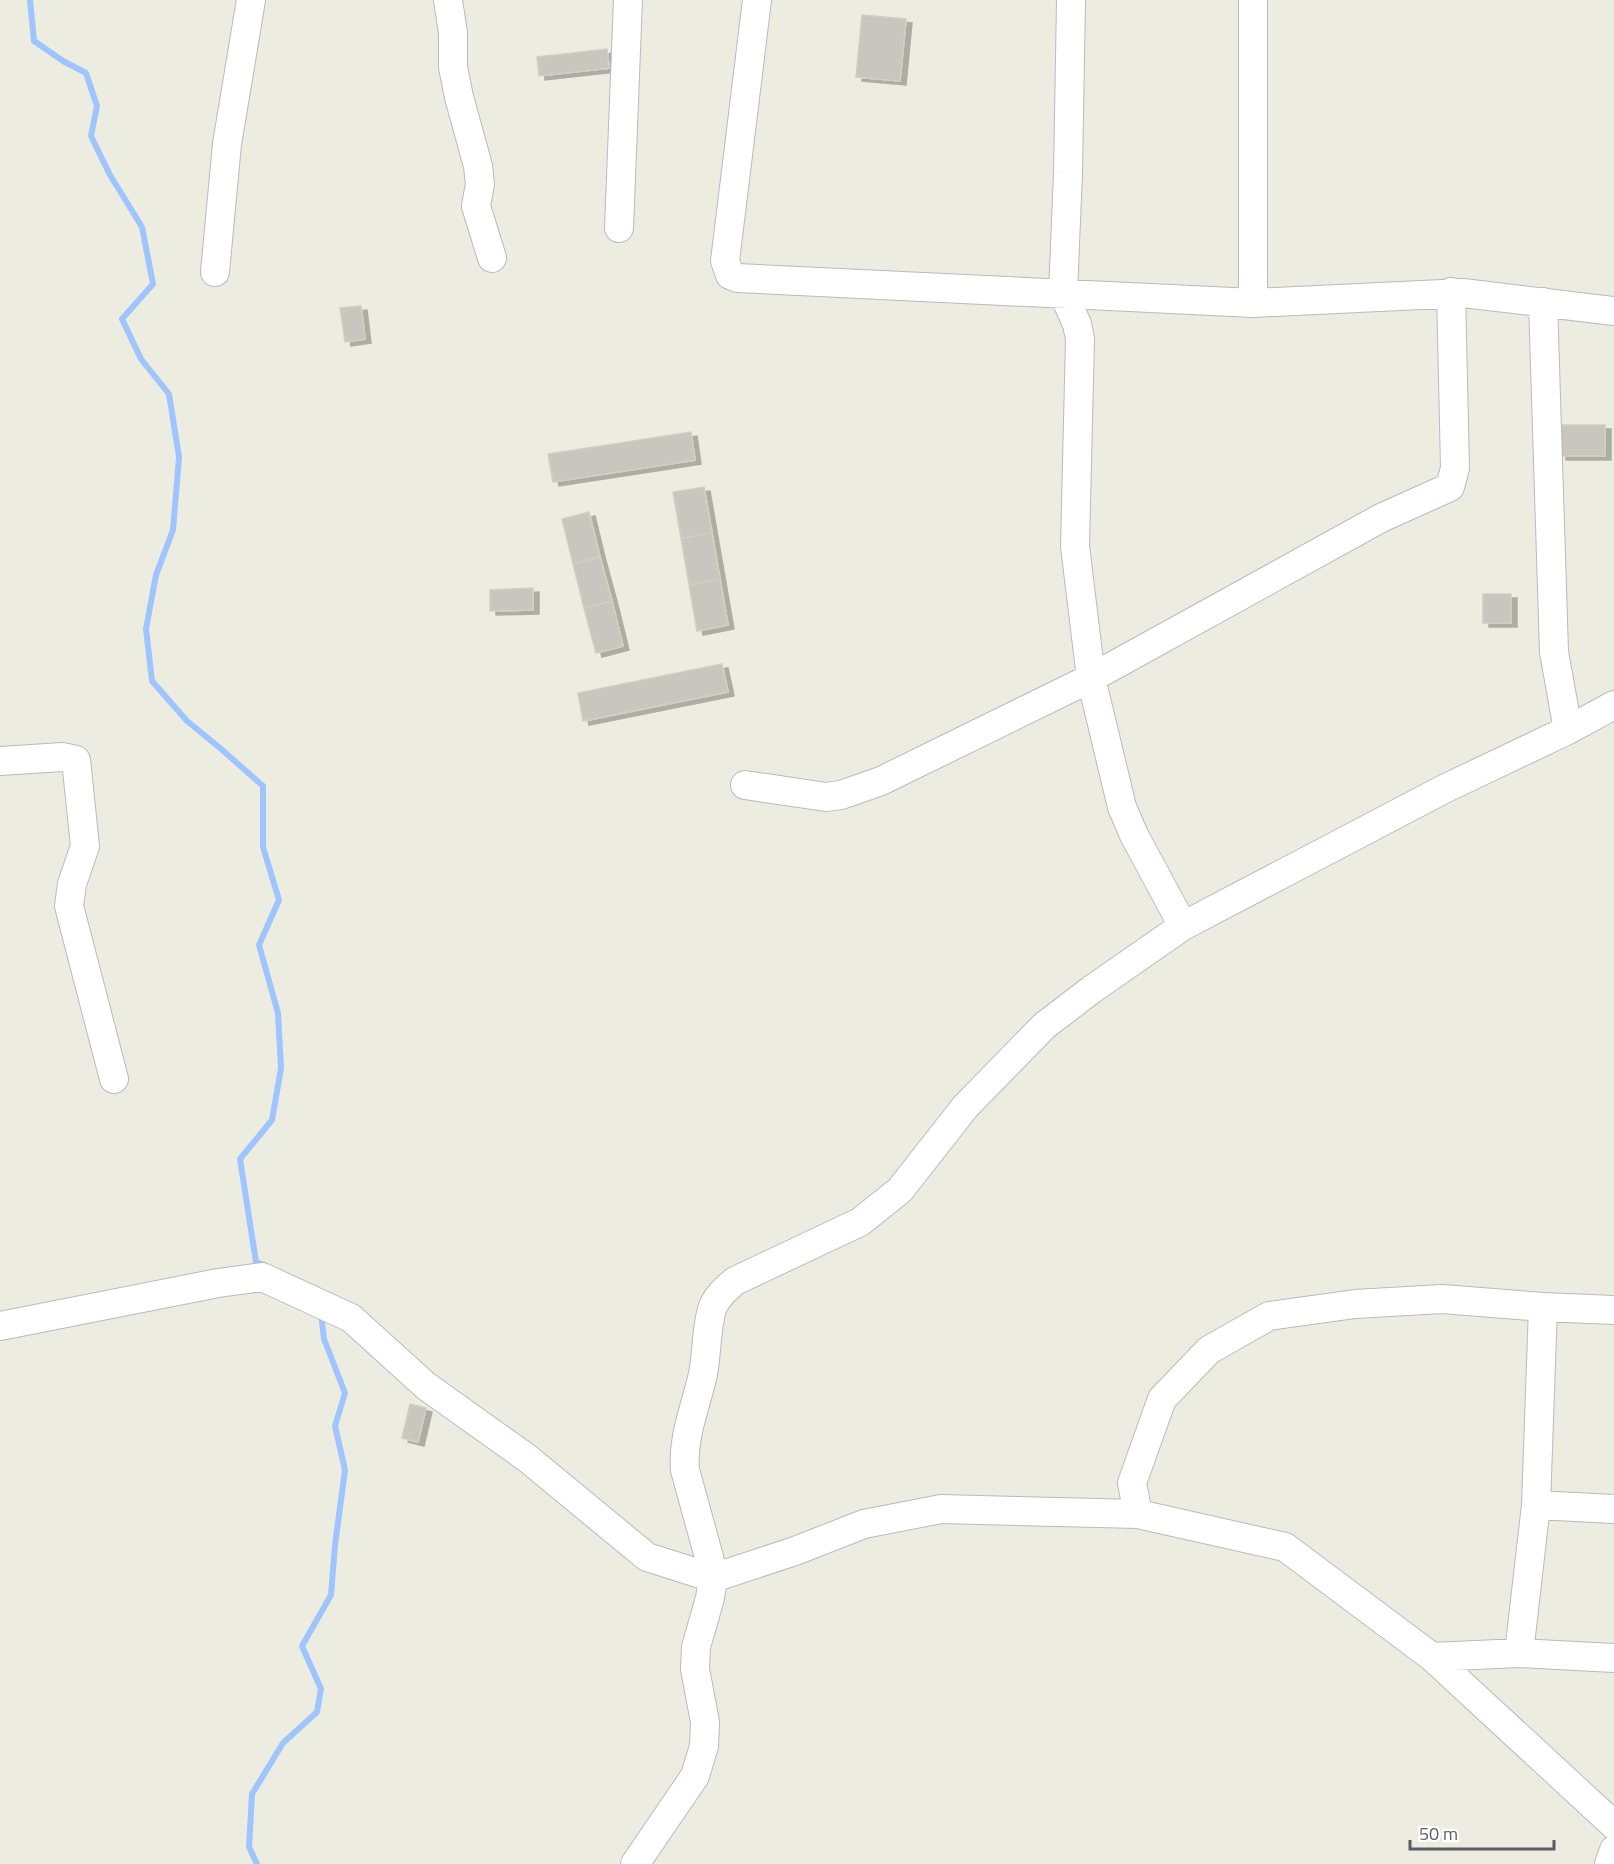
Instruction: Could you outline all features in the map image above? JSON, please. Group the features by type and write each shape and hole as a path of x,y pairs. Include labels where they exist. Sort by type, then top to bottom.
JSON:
{"street":[{"path":"215,272 227,144 251,0"},
{"path":"448,0 453,33 453,67 478,166 480,184 477,206 492,258"},
{"path":"619,228 628,0"},
{"path":"757,0 725,261 730,275 737,278 1253,303 1451,292 1614,311"},
{"path":"1071,0 1063,293 1077,324 1080,339 1075,546 1091,678 1122,807 1134,835 1183,926"},
{"path":"1253,0 1253,303"},
{"path":"745,785 826,797 862,789 1091,678 1335,542 1381,518 1450,487 1455,468 1451,292"},
{"path":"1543,302 1554,652 1568,730"},
{"path":"635,1864 695,1776 704,1746 705,1722 695,1669 696,1647 710,1598 712,1578 709,1557 688,1481 684,1457 703,1373 713,1309 721,1294 735,1281 860,1222 900,1190 965,1107 1044,1026 1183,926 1444,789 1568,730 1614,705"},
{"path":"0,761 62,757 76,760 86,846 72,884 69,906 114,1080"},
{"path":"0,1326 218,1283 262,1278 351,1318 426,1386 527,1458 647,1557 712,1578 795,1551 864,1524 941,1509 1138,1514 1286,1547 1432,1657 1614,1825"},
{"path":"1138,1514 1131,1483 1162,1399 1209,1350 1269,1316 1355,1304 1442,1299 1614,1310"},
{"path":"1519,1653 1536,1505 1543,1307"},
{"path":"1536,1505 1614,1509"},
{"path":"1432,1657 1519,1653 1614,1658"},
{"path":"1609,1864 1614,1850"}],"building":[{"path":"862,15 906,19 900,81 856,77"},
{"path":"607,49 609,68 539,76 537,57"},
{"path":"361,306 365,339 345,342 340,308"},
{"path":"1560,425 1605,425 1605,456 1560,456"},
{"path":"691,432 695,460 553,482 548,454"},
{"path":"704,487 712,533 681,538 673,492"},
{"path":"589,512 600,557 573,564 562,519"},
{"path":"712,533 720,579 689,585 681,538"},
{"path":"600,557 612,601 584,608 573,564"},
{"path":"720,579 728,625 697,631 689,585"},
{"path":"533,588 533,610 490,611 490,590"},
{"path":"1483,594 1511,594 1511,623 1483,623"},
{"path":"612,601 623,646 596,653 584,608"},
{"path":"722,664 728,692 583,721 578,693"},
{"path":"410,1404 426,1408 418,1442 402,1438"}],"waterway":[{"path":"30,0 34,41 63,61 86,73 97,106 91,136 110,175 142,227 153,284 122,319 141,359 169,394 179,457 173,530 156,575 146,629 152,681 187,721 263,786 263,847 279,900 259,945 278,1013 281,1068 272,1120 240,1159 256,1262 265,1265"},
{"path":"257,1864 249,1847 252,1794 283,1743 317,1712 321,1689 302,1646 331,1595 345,1470 335,1426 345,1393 324,1339 321,1314"}]}
